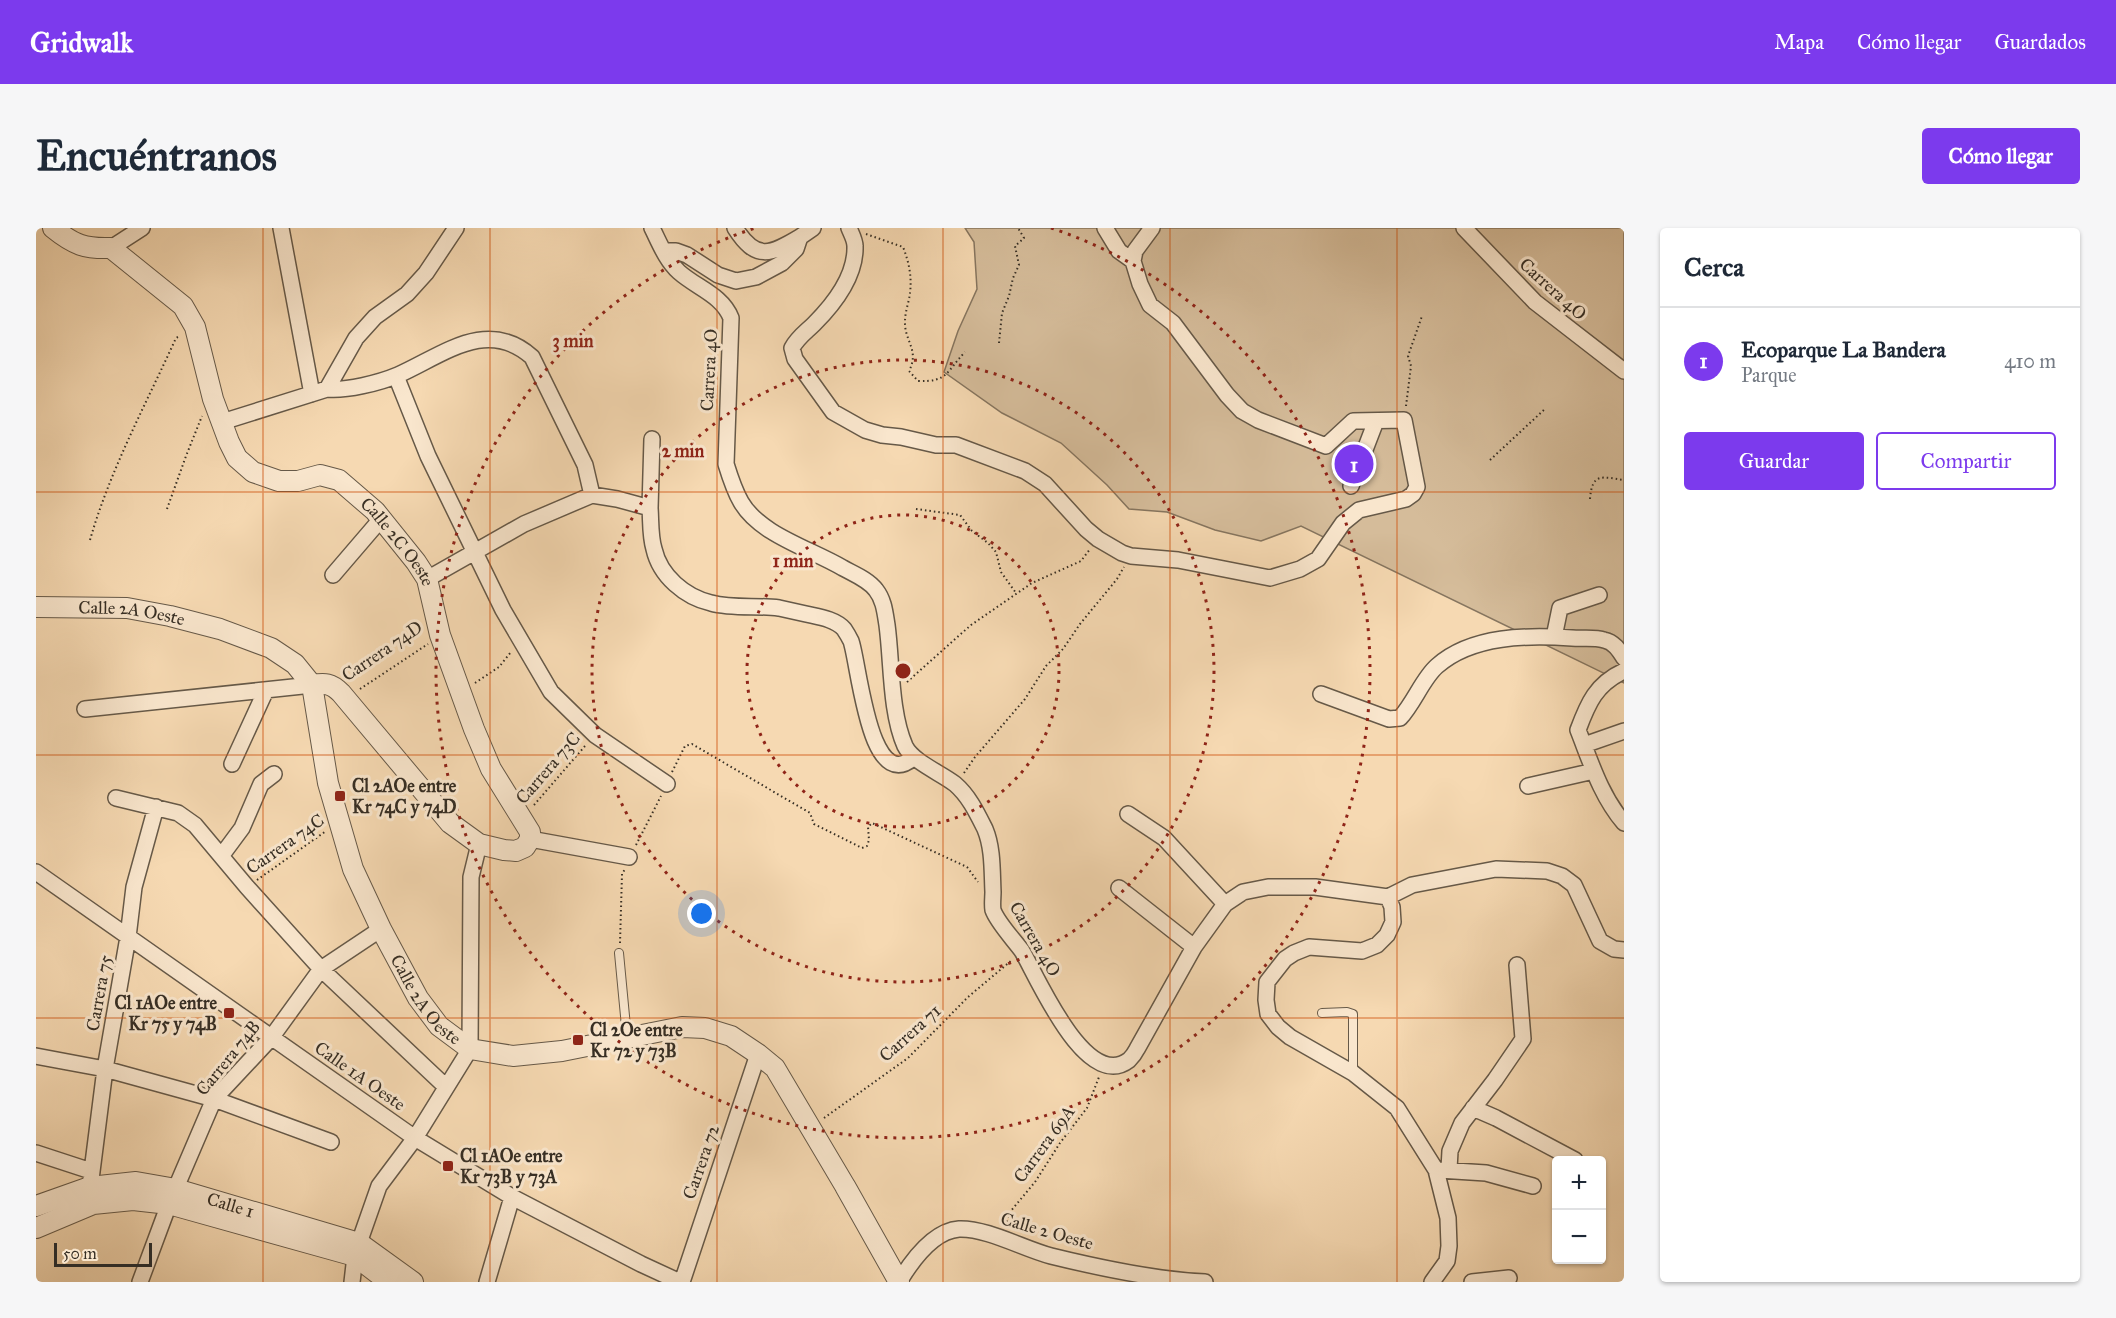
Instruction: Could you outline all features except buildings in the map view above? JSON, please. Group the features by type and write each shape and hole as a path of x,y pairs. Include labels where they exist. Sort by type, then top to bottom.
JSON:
{"street":[{"path":"53,228 71,242 93,249 111,248 142,228"},
{"path":"281,228 319,392"},
{"path":"319,392 356,338 375,317 407,294 426,273 456,228"},
{"name":"Carrera 4O","path":"652,228 669,261 681,274 727,306 731,318 726,464 741,504 767,529 840,566 876,589 885,614 894,694 905,747 914,758 956,785 974,806 991,848 993,911 1022,952 1045,996 1076,1043 1096,1061 1105,1063"},
{"path":"735,228 744,243 754,250 765,253 782,248 807,232"},
{"path":"849,228 855,245 850,272 835,302 798,337 792,348 795,359 832,412 865,430 936,445 956,445 1025,471 1045,484 1086,529 1122,553 1131,556 1178,560 1270,578 1300,569 1318,559 1343,523 1359,510 1406,499 1413,494 1417,487 1404,420 1399,418 1353,421 1326,446 1258,420 1242,411 1227,395 1173,323 1150,305 1133,261 1135,250 1152,228"},
{"path":"1106,228 1119,251 1133,261"},
{"name":"Carrera 4O","path":"1464,228 1534,302 1624,371"},
{"path":"664,251 675,251 687,255 718,275 736,281 756,277 782,263 796,249 807,232"},
{"name":"Calle 2C Oeste","path":"111,248 183,306 195,327 213,399 237,458 253,472 279,481 298,481 320,475 339,480 375,511 416,562 427,579 440,635 491,769 530,832 530,840"},
{"path":"222,422 319,392 340,390 396,376 470,341 508,340 521,347 532,357 585,465 592,495"},
{"path":"396,376 428,456 503,610 551,692 595,735 667,783"},
{"path":"1351,486 1376,421"},
{"path":"652,439 650,508 654,550 666,576 684,592 711,603 778,608 830,620 843,628 851,641 861,694 876,746 885,758 894,764 905,764 914,758"},
{"path":"427,579 524,524 592,495 650,508"},
{"path":"333,575 381,519"},
{"path":"1554,637 1560,608 1599,596"},
{"name":"Calle 2A Oeste","path":"37,610 127,608 170,616 220,629 272,648 296,664 312,685 328,783 353,868 418,998 439,1026 470,1049 513,1056 562,1051 682,1027 705,1028 731,1036 775,1068 899,1282"},
{"path":"1321,694 1389,719 1400,718 1435,667 1460,650 1490,642 1554,637 1605,640 1617,647 1624,658"},
{"path":"1624,671 1599,688 1589,701 1578,730 1594,771 1611,805 1624,823"},
{"path":"86,709 326,683 334,686 346,699 450,823 479,844 516,850 525,847 530,840 629,857"},
{"path":"232,764 266,690"},
{"path":"1584,745 1624,731"},
{"path":"1528,786 1594,771"},
{"path":"222,855 242,828 261,784 274,774"},
{"path":"116,798 178,813 195,825 321,969 445,1086"},
{"name":"Carrera 75","path":"90,1179 134,887 156,807"},
{"path":"1128,814 1164,838 1225,904"},
{"path":"352,1282 357,1249 379,1186 415,1138 445,1086 470,1049 471,877 479,844"},
{"path":"1105,1063 1115,1065 1128,1061 1194,947 1225,904 1243,892 1268,887 1315,887 1388,897 1412,885 1496,869 1547,871 1562,876 1574,885 1582,900 1588,920 1600,941 1624,950"},
{"name":"Calle 1A Oeste","path":"36,872 415,1138 512,1197 641,1264 681,1282"},
{"path":"1119,888 1194,947"},
{"path":"1388,897 1392,907 1393,922 1388,935 1377,945 1362,951 1309,947 1285,959 1267,982 1268,1014 1290,1037 1353,1073 1397,1108 1442,1169 1448,1218 1448,1261 1432,1282"},
{"name":"Carrera 74B","path":"140,1282 172,1197 214,1099 271,1038 321,969 381,928"},
{"path":"1442,1169 1462,1123 1523,1039 1517,965"},
{"name":"Carrera 72","path":"681,1282 758,1054"},
{"path":"36,1056 105,1069 214,1099 331,1142"},
{"path":"1473,1108 1566,1156"},
{"name":"Calle 1","path":"36,1153 90,1179 136,1182 172,1197 357,1249 413,1282"},
{"path":"1442,1169 1486,1173 1533,1186"},
{"name":"Calle 1","path":"36,1206 90,1179"},
{"name":"Calle 1","path":"38,1231 93,1204 172,1197"},
{"path":"487,1282 512,1197"},
{"name":"Calle 2 Oeste","path":"899,1282 910,1263 922,1250 948,1232 959,1229 1000,1238 1052,1256 1139,1278 1205,1282"},
{"name":"Calle 1","path":"357,1249 389,1282"},
{"path":"1472,1282 1509,1278"}],"lane":[{"path":"619,953 627,1038"},
{"path":"1322,1013 1347,1012 1353,1014 1353,1073"}],"path":[{"path":"849,228 903,247 909,263 910,291 904,323 914,352 913,363 909,371 918,381 936,382 965,352"},
{"path":"999,343 1002,313 1019,265 1015,246 1024,238 1018,228"},
{"path":"1406,424 1406,398 1411,366 1408,356 1422,316"},
{"path":"90,540 99,508 176,338 195,327"},
{"path":"167,509 199,422 213,399"},
{"path":"1490,460 1546,408"},
{"path":"1590,499 1594,480 1601,477 1624,480"},
{"path":"916,509 960,515 972,531 996,552 1001,572 1016,593"},
{"path":"894,694 971,625 1032,583 1081,561 1098,539"},
{"path":"956,785 975,757 1025,699 1046,666 1063,649 1080,624 1117,579 1131,556"},
{"name":"Carrera 74D","path":"346,699 440,635"},
{"path":"462,695 499,666 521,639"},
{"name":"Carrera 73C","path":"522,819 595,735"},
{"path":"619,953 622,874 685,746 692,744 810,813 814,824 862,848 867,846 868,827 872,823 967,867 978,883"},
{"name":"Carrera 74C","path":"248,887 338,823"},
{"name":"Carrera 71","path":"810,1128 908,1058 968,997 1022,952"},
{"name":"Carrera 69A","path":"1000,1238 1010,1212 1035,1182 1060,1143 1087,1108 1105,1063"}],"shaded area":[{"path":"965,228 1624,228 1624,683 1301,526 1261,541 1215,530 1167,512 1129,509 1107,485 1061,443 1002,413 944,372 958,331 977,289 974,242"}],"place":[{"name":"Ecoparque La Bandera","path":"1354,464"},
{"name":"Cl 2AOe entre Kr 74C y 74D","path":"340,796"},
{"name":"Cl 1AOe entre Kr 75 y 74B","path":"229,1013"},
{"name":"Cl 2Oe entre Kr 72 y 73B","path":"578,1040"},
{"name":"Cl 1AOe entre Kr 73B y 73A","path":"448,1166"}]}
